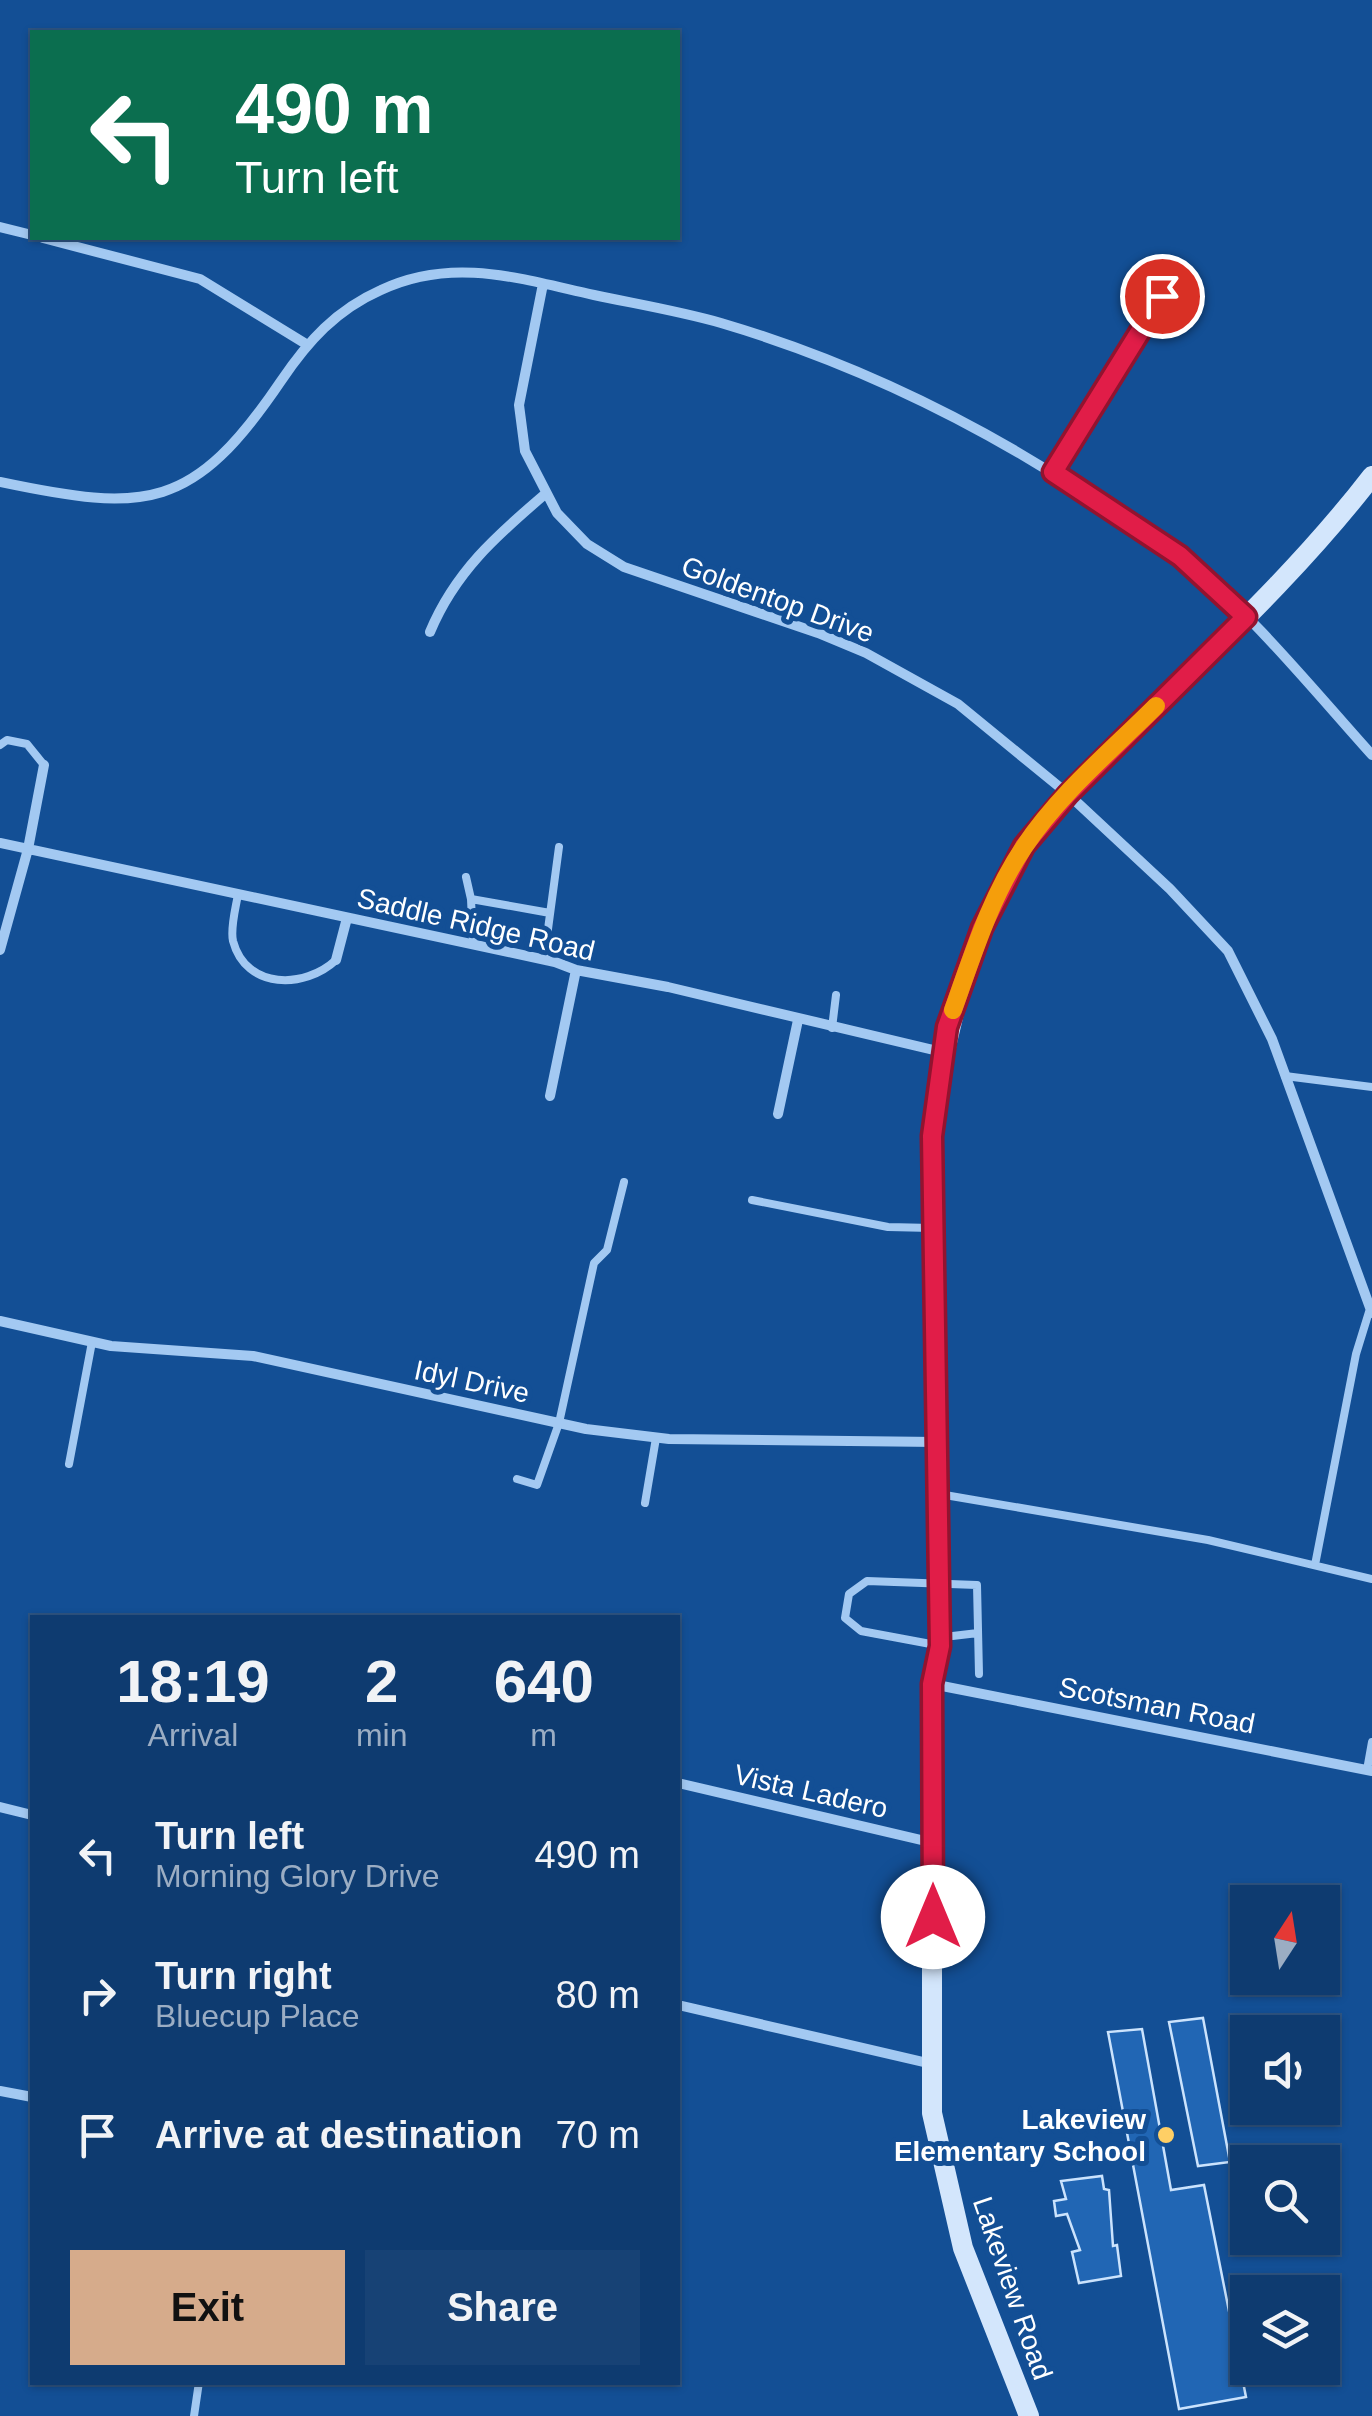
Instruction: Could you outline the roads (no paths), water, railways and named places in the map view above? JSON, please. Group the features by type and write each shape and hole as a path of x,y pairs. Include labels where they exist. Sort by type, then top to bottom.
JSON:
{"street":[{"path":"0,227 30,234"},
{"path":"51,240 200,279 306,344"},
{"path":"1053,472 1180,266"},
{"path":"0,482 100,501 140,499 177,487 209,469 236,444 306,344 342,312 408,280 476,271 543,284 719,323 830,360 941,409 1053,472 1180,556 1246,617 1372,754"},
{"name":"Goldentop Drive","path":"543,284 519,405 526,452 544,495 571,530 605,557 866,654 958,704 1068,794 1228,951 1250,1003 1272,1039 1370,1312"},
{"name":"Lakeview Road","path":"1029,2416 963,2248 932,2113 932,1684 940,1642 940,1583 932,1136 942,1052 982,928 1024,846 1068,794 1326,536 1372,476"},
{"path":"430,632 444,600 482,547 544,495"},
{"path":"0,950 28,848 44,765"},
{"name":"Saddle Ridge Road","path":"0,842 544,959 576,970 668,987 942,1052"},
{"path":"336,960 348,918"},
{"path":"550,1096 576,970"},
{"path":"778,1114 798,1020"},
{"name":"Idyl Drive","path":"0,1321 92,1342 253,1356 560,1423 656,1438 939,1442"},
{"name":"Scotsman Road","path":"932,1684 1369,1770"},
{"name":"Vista Ladero","path":"680,1783 934,1843"},
{"path":"0,1807 30,1814"},
{"path":"680,2006 932,2064"},
{"path":"0,2091 30,2097"}],"lane":[{"path":"0,746 7,740 27,744 44,765"},
{"path":"544,959 558,847"},
{"path":"466,877 473,944"},
{"path":"238,894 232,940 244,961 270,979 300,982 322,974 336,960"},
{"path":"471,899 550,913"},
{"path":"832,1028 836,995"},
{"path":"1285,1076 1372,1087"},
{"path":"517,1478 536,1484 560,1423 594,1262 607,1250 624,1182"},
{"path":"752,1200 888,1226 932,1228"},
{"path":"1315,1565 1356,1354 1370,1312"},
{"path":"69,1464 92,1342"},
{"path":"645,1502 656,1438"},
{"path":"939,1494 1208,1540 1372,1579"},
{"path":"978,1633 940,1642 861,1631 845,1618 849,1594 868,1581 976,1585 978,1633 979,1674"},
{"path":"1369,1770 1372,1742"},
{"path":"194,2416 199,2385"}],"place":[{"name":"Lakeview Elementary School","path":"1166,2135"}]}
